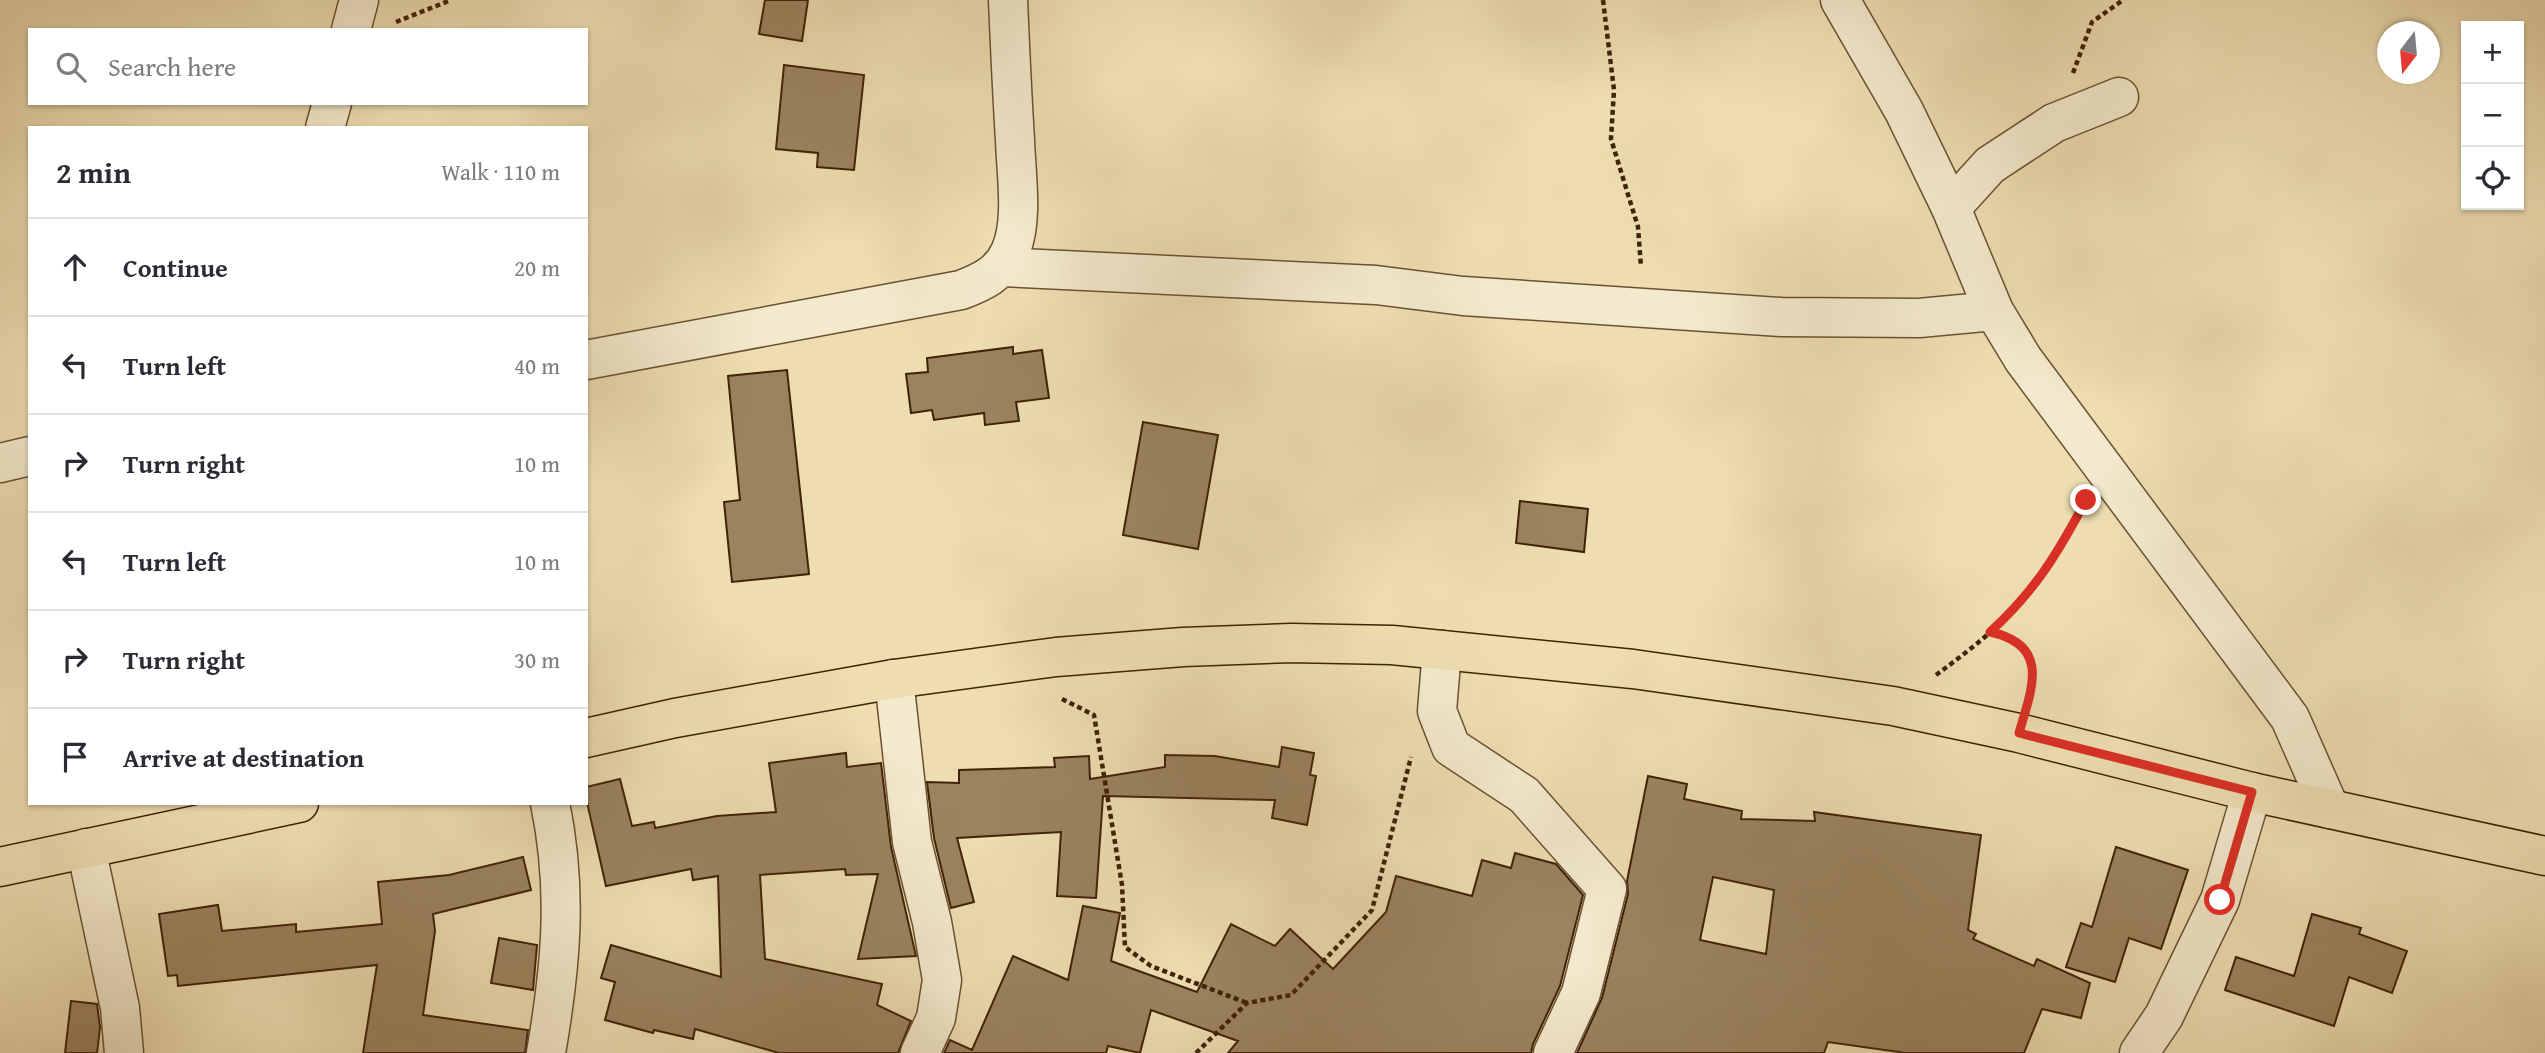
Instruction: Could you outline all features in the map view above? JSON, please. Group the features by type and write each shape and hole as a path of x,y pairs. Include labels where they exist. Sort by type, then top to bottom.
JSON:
{"main road":[{"path":"588,738 675,718 894,679 1024,661 1171,648 1291,643 1392,645 1633,669 1893,706 2019,733 2252,792 2545,856"},
{"path":"0,867 290,805"}],"street":[{"path":"359,0 370,27"},
{"path":"588,360 961,290 983,282 1001,267 1011,250 1016,229 1017,195 1008,0"},
{"path":"1840,0 1904,111 1951,208 1994,311 2023,359 2290,718 2330,809"},
{"path":"1951,208 1990,165 2054,123 2119,97"},
{"path":"326,126 331,105"},
{"path":"1001,267 1376,285 1463,296 1781,317 1919,318 1994,311"},
{"path":"0,463 28,456"},
{"path":"1442,650 1437,711 1451,747 1524,795 1607,889 1581,993 1553,1053"},
{"path":"894,679 912,842 932,922 942,980 936,1018 920,1053"},
{"path":"2139,1053 2164,1016 2220,900 2252,792"},
{"path":"546,1053 559,968 562,909 556,835 550,805"},
{"path":"86,848 120,1008 124,1053"}],"path":[{"path":"370,27 450,0"},
{"path":"1603,0 1614,90 1611,138 1638,227 1641,266 1625,307"},
{"path":"2054,123 2092,22 2123,0"},
{"path":"1893,706 1966,654 2011,613 2040,579 2062,546 2086,500 2096,458"},
{"path":"1990,632 2009,636 2027,649 2032,668 2030,695 2019,733"},
{"path":"1024,661 1043,688 1094,715 1122,885 1125,947 1151,966 1247,1003 1291,995 1373,910 1407,770 1420,729 1437,711"},
{"path":"1196,1053 1247,1003"}],"building":[{"path":"765,0 808,0 802,41 759,34"},
{"path":"784,65 864,75 854,170 817,167 818,153 776,149"},
{"path":"1013,347 1013,354 1042,350 1049,398 1016,402 1019,421 985,425 984,413 934,420 932,410 911,413 906,374 928,372 927,358"},
{"path":"787,370 809,574 732,582 724,502 740,500 728,376"},
{"path":"1143,422 1218,435 1198,549 1123,535"},
{"path":"1520,501 1588,509 1584,552 1516,543"},
{"path":"1282,747 1314,753 1310,775 1316,776 1307,825 1272,818 1275,800 1103,796 1096,898 1057,896 1061,832 957,838 974,902 951,908 934,838 927,782 959,783 959,770 1055,767 1054,758 1089,756 1090,779 1165,767 1165,755 1215,756 1279,767"},
{"path":"846,753 847,767 881,763 891,847 916,956 858,959 878,874 846,875 845,869 760,875 765,959 882,984 877,1005 911,1021 898,1053 779,1053 695,1029 693,1039 654,1030 653,1033 605,1020 615,982 601,978 611,945 721,977 718,876 693,880 691,869 606,886 588,805 588,787 620,779 632,826 654,822 655,828 717,816 776,812 769,763"},
{"path":"1648,776 1687,784 1684,799 1742,811 1741,819 1815,821 1814,812 1981,835 1968,930 1976,934 1973,939 2034,966 2037,959 2090,983 2081,1018 2042,1009 2024,1053 1906,1053 1828,1042 1824,1053 1577,1053 1602,998 1628,894 1627,881","holes":["1713,877 1774,890 1766,954 1700,940"]},
{"path":"2116,847 2188,870 2161,949 2129,938 2115,982 2066,967 2081,923 2092,927"},
{"path":"1515,853 1556,864 1583,895 1560,986 1531,1053 1228,1053 1238,1041 1151,1010 1140,1053 1108,1046 1106,1053 944,1053 950,1040 972,1050 1013,956 1068,980 1083,906 1120,913 1111,961 1197,992 1231,924 1275,946 1290,929 1333,969 1386,912 1396,876 1472,896 1482,860 1511,868"},
{"path":"523,857 531,890 433,914 435,931 423,1015 528,1030 525,1053 363,1053 377,965 178,986 177,975 168,976 159,914 218,905 222,931 296,924 296,932 382,924 378,882 449,875"},
{"path":"2312,914 2361,928 2359,934 2407,951 2392,993 2349,977 2334,1026 2225,990 2236,957 2294,976"},
{"path":"499,938 537,945 533,990 491,983"},
{"path":"71,1001 97,1004 100,1027 97,1053 65,1053"}],"route":[{"path":"2086,500 2062,546 2040,579 2011,613 1990,632 2009,636 2027,649 2032,668 2030,695 2019,733 2252,792 2220,900"}]}
